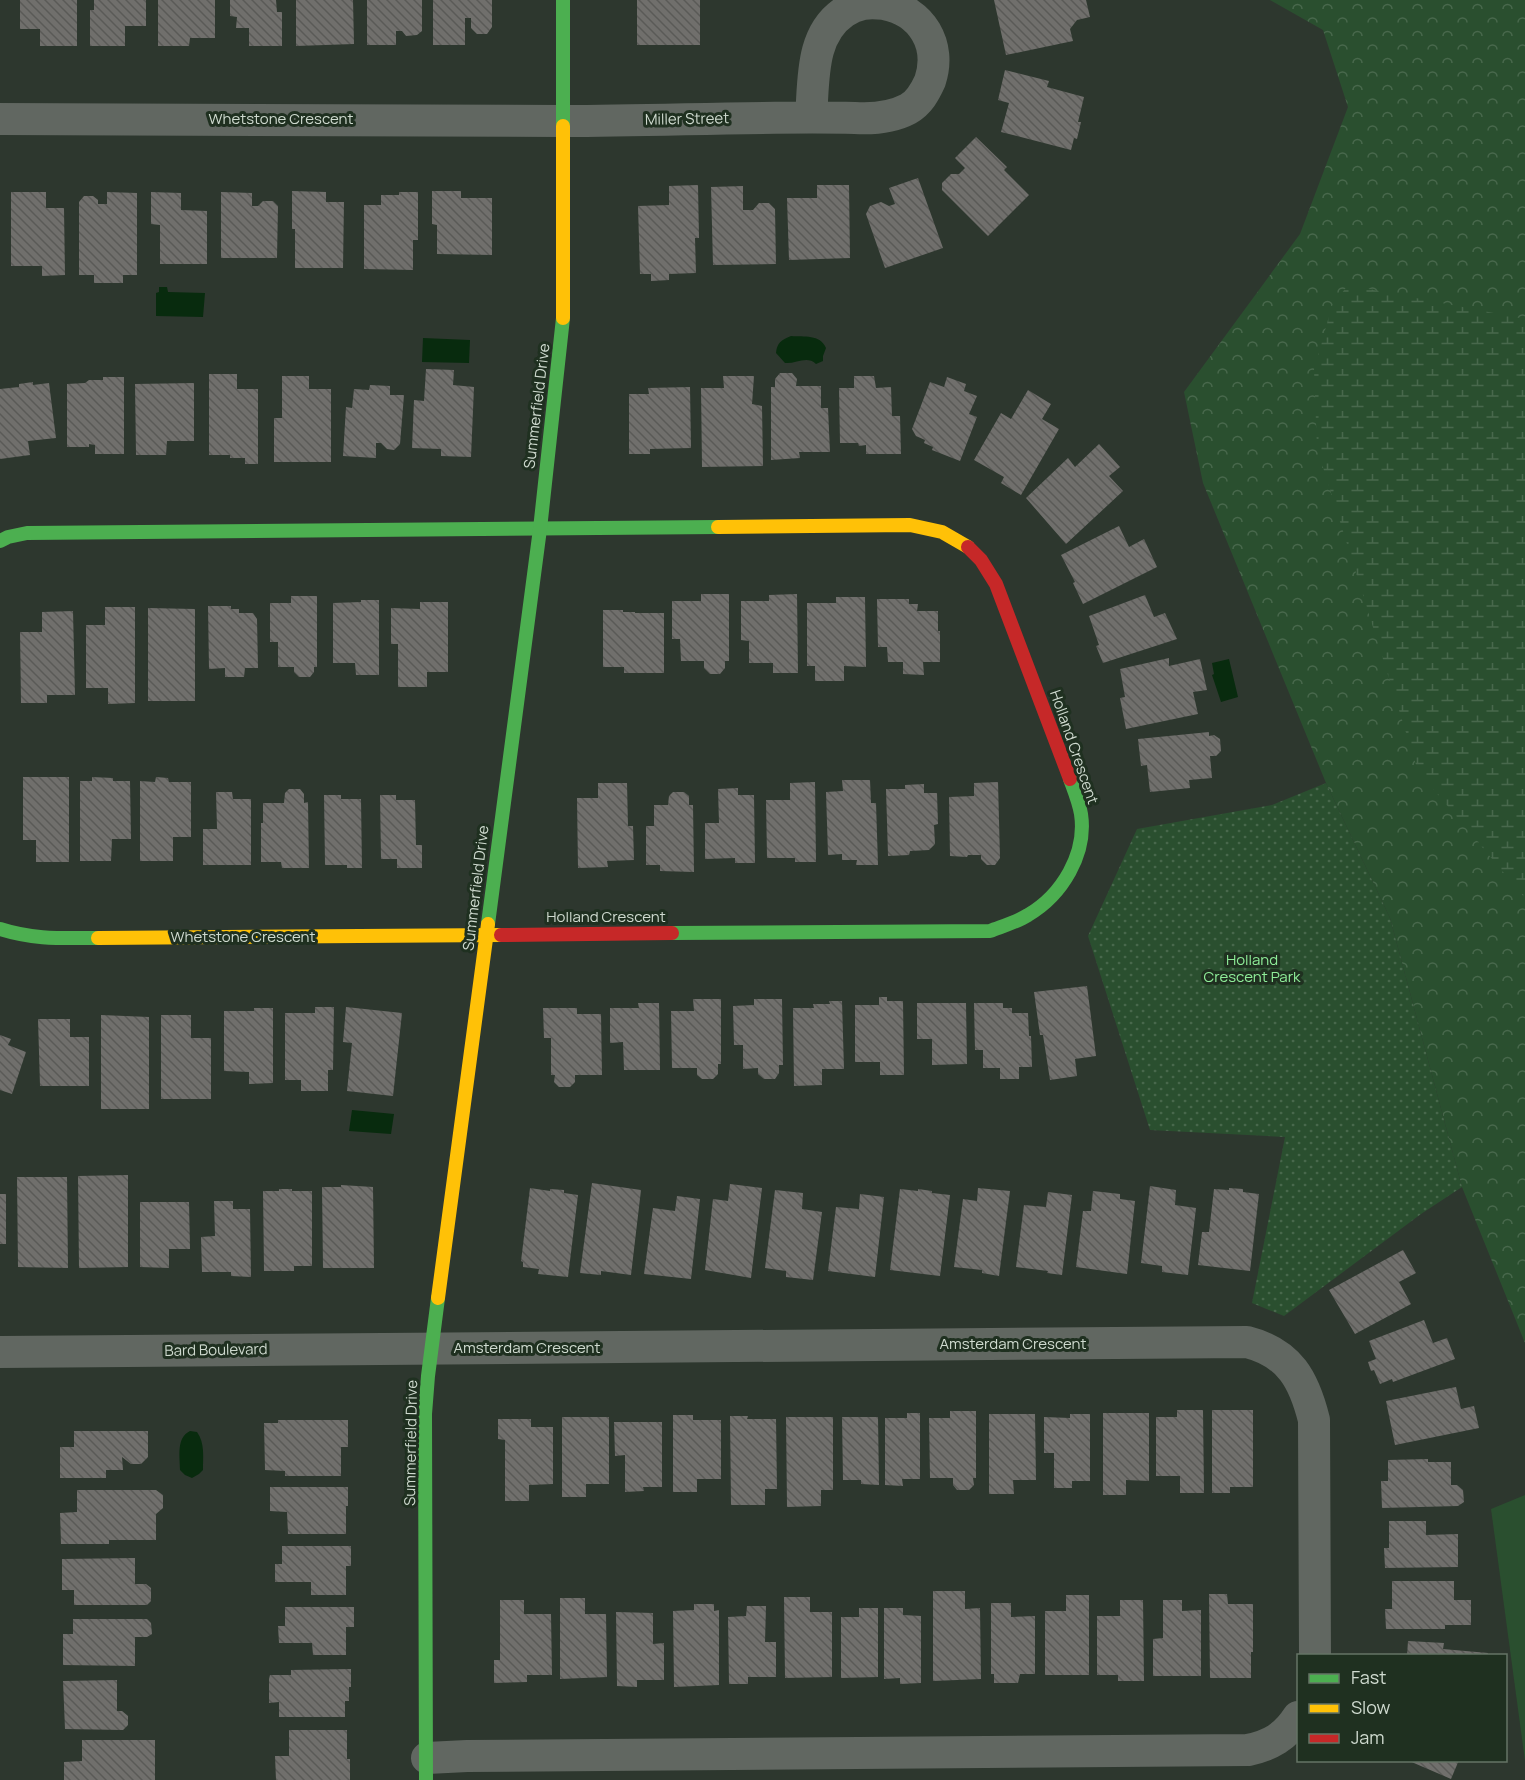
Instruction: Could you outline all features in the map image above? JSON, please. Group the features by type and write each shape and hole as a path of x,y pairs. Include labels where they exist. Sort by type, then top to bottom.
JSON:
{"street":[{"name":"Summerfield Drive","path":"427,1769 425,1414 428,1376 540,529 564,325 563,0"},
{"name":"Miller Street","path":"562,121 811,117"},
{"name":"Whetstone Crescent","path":"0,119 562,121"},
{"name":"Holland Crescent","path":"486,935 990,931 1030,914 1048,900 1062,885 1072,867 1079,846 1081,819 1074,790 996,584 988,568 975,553 942,531 910,525 540,529"},
{"path":"0,541 27,533 540,529"},
{"name":"Whetstone Crescent","path":"0,929 39,938 486,935"},
{"name":"Amsterdam Crescent","path":"432,1348 1247,1342 1263,1346 1276,1353 1295,1372 1307,1394 1314,1420 1315,1654"},
{"name":"Bard Boulevard","path":"0,1352 432,1348"},
{"path":"427,1769 491,1756 1248,1750 1263,1747 1280,1739 1297,1719"}],"green space":[{"path":"1270,0 1525,0 1525,1343 1462,1187 1390,918 1326,783 1203,483 1184,392 1300,234 1348,107 1323,30"},
{"path":"1348,285 1525,319 1525,898 1418,771 1317,448 1314,369 1332,306"},
{"name":"Holland Crescent Park","path":"1326,783 1390,918 1462,1187 1421,1214 1284,1316 1252,1303 1285,1137 1150,1130 1088,936 1137,829 1272,805"},
{"path":"1525,1495 1525,1761 1491,1509"}],"shaded area":[{"path":"159,287 167,287 168,292 205,293 203,317 156,316 156,293 159,292"},
{"path":"791,336 820,340 826,348 823,361 816,364 809,360 785,363 776,353 777,347 780,342"},
{"path":"423,338 470,340 469,363 422,362"},
{"path":"1229,659 1238,697 1221,702 1212,675 1214,674 1212,663"},
{"path":"352,1110 394,1114 391,1134 349,1131"},
{"path":"190,1431 197,1432 200,1436 203,1455 203,1470 192,1478 180,1470 179,1453 183,1438"}],"building":[{"path":"20,0 77,0 77,46 40,46 40,29 20,29"},
{"path":"94,0 146,0 146,26 125,26 125,46 90,46 90,10 94,10"},
{"path":"158,0 215,0 215,38 190,38 189,46 158,46"},
{"path":"230,0 276,0 277,12 282,12 282,46 249,46 249,28 236,28 237,17 230,16"},
{"path":"296,0 353,0 354,44 296,46"},
{"path":"367,0 422,0 422,31 417,35 406,36 402,31 396,31 396,45 367,45"},
{"path":"433,0 492,0 492,27 487,34 477,34 471,28 471,18 465,18 465,45 433,45"},
{"path":"637,0 700,0 700,45 637,45"},
{"path":"994,0 1086,0 1090,17 1077,20 1070,29 1073,41 1006,55"},
{"path":"1005,70 1049,81 1047,87 1084,97 1078,122 1081,122 1077,139 1074,138 1071,150 1001,132 1009,103 998,100"},
{"path":"976,137 1007,167 1004,170 1029,195 988,236 942,190 942,183 951,174 959,174 965,168 955,158"},
{"path":"918,178 943,248 885,268 866,214 870,206 881,202 889,206 895,204 889,188"},
{"path":"698,185 699,238 695,238 696,273 669,274 669,280 651,281 651,274 640,274 638,206 669,205 669,186"},
{"path":"817,185 849,185 850,258 789,260 787,198 817,198"},
{"path":"743,186 743,210 753,210 759,203 769,203 775,209 776,264 713,265 711,187"},
{"path":"292,191 326,192 326,202 344,202 343,268 295,268"},
{"path":"432,191 461,191 461,198 492,198 492,255 437,254 437,225 432,224"},
{"path":"11,192 46,192 46,208 64,208 65,275 42,276 42,266 11,266"},
{"path":"107,192 137,193 137,275 123,275 123,283 94,283 94,275 79,275 79,202 84,196 93,196 98,200 98,204 107,204"},
{"path":"151,192 181,193 181,210 207,211 207,264 160,264 160,225 151,224"},
{"path":"221,192 252,193 252,206 258,206 263,201 273,201 278,206 277,258 221,258"},
{"path":"399,192 418,192 418,240 413,240 413,270 364,269 364,205 381,205 381,195 399,195"},
{"path":"426,369 454,370 453,385 474,387 471,457 441,456 441,449 412,448 414,400 424,401"},
{"path":"780,373 792,373 797,379 796,386 821,386 821,408 828,408 830,452 799,452 800,458 771,460 771,387 775,387 775,379"},
{"path":"209,374 237,374 237,389 258,389 258,464 245,464 245,458 230,458 230,455 209,455"},
{"path":"282,376 309,376 309,389 331,389 331,462 274,462 274,418 282,418"},
{"path":"723,376 754,376 752,404 762,406 763,466 702,467 701,388 724,388"},
{"path":"854,376 874,376 876,388 891,387 892,416 900,416 901,454 866,454 866,445 840,443 839,388 854,388"},
{"path":"103,377 124,377 124,454 95,454 95,445 89,444 89,447 67,447 67,384 103,380"},
{"path":"947,377 966,384 964,391 977,396 969,414 977,417 960,461 932,450 933,447 924,443 925,440 916,436 912,429 930,382 944,387"},
{"path":"33,382 33,385 49,383 56,438 28,441 30,455 0,459 0,389 19,387 19,384"},
{"path":"194,383 194,441 167,441 166,455 136,455 135,384"},
{"path":"370,385 390,386 390,395 404,395 400,444 394,450 387,449 381,443 376,443 376,458 343,456 346,407 352,408 354,389 369,390"},
{"path":"690,387 691,448 650,449 650,454 629,454 629,394 649,394 648,388"},
{"path":"1028,390 1051,404 1042,419 1059,429 1021,495 1001,483 1004,477 974,460 1001,413 1011,419"},
{"path":"1099,444 1120,467 1109,476 1123,491 1066,544 1026,498 1068,458 1075,467"},
{"path":"1119,526 1129,547 1144,539 1157,567 1083,604 1061,555"},
{"path":"701,594 729,594 729,661 725,661 725,668 720,674 710,674 704,668 704,661 681,661 680,639 672,639 672,601 701,601"},
{"path":"797,594 798,673 773,673 773,663 749,663 749,641 741,640 741,601 769,601 769,595"},
{"path":"1145,595 1154,617 1165,613 1177,639 1103,663 1096,646 1099,645 1089,616"},
{"path":"291,596 317,596 317,667 314,667 314,672 310,677 299,677 294,672 294,667 278,667 278,642 270,642 270,603 291,603"},
{"path":"836,597 865,597 866,667 844,666 844,681 815,681 815,666 807,666 807,603 836,603"},
{"path":"877,599 909,599 909,604 918,604 917,611 938,611 940,662 923,662 924,675 903,674 903,662 888,662 887,647 878,647"},
{"path":"361,600 379,600 379,675 356,675 355,663 333,663 333,603 361,602"},
{"path":"420,602 448,602 448,672 427,672 427,687 398,687 398,644 391,644 391,608 420,609"},
{"path":"208,606 231,606 231,609 239,609 239,613 253,613 257,619 258,668 245,668 244,677 225,677 225,668 209,669"},
{"path":"105,607 135,607 135,703 108,704 108,688 86,688 86,625 105,625"},
{"path":"148,608 195,609 195,701 148,701"},
{"path":"603,610 664,613 664,673 624,673 624,667 603,667"},
{"path":"73,611 75,695 47,695 47,703 21,703 20,632 42,632 42,612"},
{"path":"1169,658 1169,666 1200,659 1207,690 1193,692 1198,714 1126,729 1120,698 1125,697 1120,669"},
{"path":"1209,732 1209,736 1214,735 1220,739 1221,751 1216,756 1210,756 1212,778 1189,780 1190,788 1150,792 1147,765 1141,766 1138,739"},
{"path":"23,777 69,777 69,862 36,862 36,840 23,840"},
{"path":"92,777 130,781 131,839 112,839 111,861 80,861 80,781 92,781"},
{"path":"156,777 168,778 169,782 191,782 191,837 173,837 173,861 140,861 140,781 155,782"},
{"path":"842,780 870,780 871,803 876,803 878,865 856,865 857,860 842,860 842,854 828,855 826,792 843,791"},
{"path":"815,782 816,862 795,862 795,858 767,858 766,800 790,800 790,783"},
{"path":"998,782 1000,858 995,865 987,865 981,859 981,855 950,856 949,797 974,796 974,783"},
{"path":"598,783 627,783 628,826 633,826 634,860 607,861 608,867 578,868 577,798 598,798"},
{"path":"924,784 924,793 937,793 938,824 934,825 935,844 929,850 910,851 909,855 888,856 886,789 905,789 905,785"},
{"path":"738,788 738,795 754,795 755,863 735,863 735,858 705,859 705,823 719,823 718,789"},
{"path":"289,789 300,789 304,794 304,803 308,802 309,868 282,868 281,862 261,862 263,803 284,803 285,793"},
{"path":"216,792 232,792 233,799 251,799 251,865 203,865 203,829 217,829"},
{"path":"673,792 684,792 689,796 689,805 693,805 694,872 660,871 660,865 646,865 646,826 654,826 654,805 668,805 669,796"},
{"path":"324,795 341,795 341,799 361,799 362,868 325,865"},
{"path":"380,795 396,795 396,800 415,800 416,845 422,845 422,868 397,868 397,859 381,859"},
{"path":"1087,986 1096,1056 1075,1059 1077,1076 1050,1080 1034,992"},
{"path":"879,997 887,997 887,1001 903,1001 904,1075 880,1075 880,1062 855,1062 855,1005 879,1005"},
{"path":"693,999 721,999 721,1064 718,1064 718,1074 713,1079 702,1079 697,1075 697,1068 672,1068 671,1011 694,1011"},
{"path":"754,999 782,999 783,1065 779,1065 779,1073 775,1079 764,1079 758,1074 758,1068 743,1069 743,1045 734,1045 733,1006 754,1005"},
{"path":"829,1001 842,1001 844,1069 822,1069 822,1085 794,1086 793,1008 814,1008 813,1004 830,1004"},
{"path":"638,1003 659,1003 660,1070 624,1070 623,1042 610,1043 610,1008 639,1008"},
{"path":"917,1003 966,1003 967,1064 932,1065 932,1039 917,1039"},
{"path":"974,1003 1003,1003 1003,1008 1012,1008 1012,1013 1028,1013 1032,1067 1019,1067 1019,1079 1000,1079 1000,1068 983,1068 983,1050 975,1050"},
{"path":"315,1007 334,1007 333,1070 328,1070 328,1091 301,1091 301,1080 285,1080 285,1013 315,1013"},
{"path":"346,1007 402,1013 393,1096 347,1091 352,1043 343,1042"},
{"path":"254,1008 273,1008 273,1083 249,1084 249,1072 224,1071 224,1011 254,1011"},
{"path":"543,1008 577,1008 577,1014 601,1014 602,1075 575,1075 575,1082 570,1087 559,1087 554,1082 555,1075 551,1075 551,1038 544,1038"},
{"path":"101,1015 149,1017 149,1109 101,1109"},
{"path":"161,1015 191,1015 191,1038 211,1038 211,1099 161,1099"},
{"path":"38,1019 70,1019 70,1037 89,1037 89,1086 40,1086"},
{"path":"0,1035 11,1039 8,1045 26,1052 12,1094 0,1090"},
{"path":"128,1175 128,1267 79,1268 78,1176"},
{"path":"17,1177 67,1177 68,1268 18,1267"},
{"path":"592,1183 641,1190 631,1275 601,1271 601,1275 580,1273"},
{"path":"730,1184 762,1188 751,1278 705,1270 713,1199 728,1201"},
{"path":"341,1185 373,1187 374,1268 323,1268 322,1187 341,1187"},
{"path":"1150,1186 1176,1190 1175,1205 1196,1208 1188,1275 1162,1272 1162,1266 1141,1263"},
{"path":"530,1188 550,1191 550,1189 564,1190 564,1193 578,1195 568,1277 538,1274 539,1269 523,1267 521,1261"},
{"path":"978,1188 1010,1191 999,1276 982,1273 982,1270 954,1267 963,1199 977,1201"},
{"path":"1229,1188 1259,1194 1250,1271 1198,1265 1202,1232 1209,1232 1214,1189 1229,1190"},
{"path":"279,1189 312,1191 312,1266 294,1266 294,1271 264,1271 263,1191 279,1191"},
{"path":"900,1189 918,1191 918,1189 950,1195 940,1276 890,1270"},
{"path":"775,1190 803,1193 802,1209 822,1212 813,1280 786,1277 786,1271 765,1268"},
{"path":"1093,1191 1120,1194 1120,1199 1135,1201 1127,1274 1076,1267 1083,1211 1091,1211"},
{"path":"1048,1192 1072,1195 1062,1275 1016,1267 1024,1205 1046,1207"},
{"path":"0,1194 6,1194 6,1244 0,1244"},
{"path":"860,1194 884,1197 875,1277 828,1271 836,1207 859,1209"},
{"path":"677,1196 700,1199 691,1279 644,1274 653,1208 675,1211"},
{"path":"214,1201 233,1201 233,1209 250,1209 251,1277 231,1276 231,1272 202,1272 201,1237 215,1236"},
{"path":"140,1202 189,1202 190,1249 169,1249 169,1268 140,1267"},
{"path":"1403,1250 1416,1273 1399,1282 1411,1304 1355,1334 1329,1290"},
{"path":"1424,1320 1433,1343 1447,1338 1455,1359 1393,1382 1392,1379 1380,1384 1368,1362 1376,1359 1369,1341"},
{"path":"1456,1387 1461,1409 1474,1406 1479,1428 1395,1445 1386,1401"},
{"path":"1177,1410 1203,1410 1204,1493 1180,1493 1180,1476 1156,1476 1156,1417 1177,1417"},
{"path":"1212,1410 1253,1410 1253,1487 1230,1487 1230,1493 1212,1493"},
{"path":"950,1411 976,1411 976,1478 973,1478 974,1485 969,1490 957,1490 953,1485 953,1478 930,1478 929,1418 950,1418"},
{"path":"907,1413 920,1413 920,1479 902,1479 903,1486 885,1485 885,1418 907,1418"},
{"path":"1103,1413 1149,1413 1149,1481 1126,1480 1126,1495 1103,1495"},
{"path":"989,1414 1035,1414 1036,1480 1013,1480 1014,1494 989,1494"},
{"path":"1070,1414 1090,1414 1090,1481 1072,1481 1072,1488 1054,1488 1054,1453 1044,1453 1044,1417 1070,1418"},
{"path":"673,1415 693,1415 693,1420 721,1420 721,1479 697,1479 697,1492 673,1492"},
{"path":"730,1416 748,1416 747,1419 776,1419 777,1489 765,1489 765,1505 731,1505"},
{"path":"562,1417 609,1417 609,1484 586,1484 586,1497 562,1497"},
{"path":"786,1417 833,1417 833,1490 821,1490 821,1506 787,1507"},
{"path":"842,1417 878,1417 879,1485 861,1484 861,1480 843,1480"},
{"path":"498,1419 531,1419 531,1427 553,1427 553,1484 529,1485 529,1501 505,1501 505,1440 498,1439"},
{"path":"278,1420 348,1420 348,1447 341,1447 341,1476 285,1476 285,1471 265,1470 264,1423 278,1423"},
{"path":"614,1422 662,1422 662,1487 643,1487 644,1491 625,1492 625,1455 615,1456"},
{"path":"74,1431 148,1431 148,1457 141,1464 131,1464 122,1457 123,1470 106,1470 106,1478 60,1478 60,1447 74,1447"},
{"path":"1428,1459 1428,1462 1451,1462 1451,1485 1457,1485 1463,1490 1464,1502 1458,1506 1382,1508 1381,1481 1388,1481 1388,1460"},
{"path":"270,1487 348,1487 346,1534 288,1534 287,1512 270,1511"},
{"path":"77,1490 156,1490 163,1495 163,1508 156,1514 156,1540 109,1540 109,1544 61,1544 60,1513 77,1512"},
{"path":"1389,1521 1426,1521 1426,1535 1458,1534 1458,1567 1385,1568 1384,1548 1389,1548"},
{"path":"282,1546 351,1546 351,1566 346,1566 346,1595 311,1595 311,1582 275,1582 275,1564 282,1564"},
{"path":"135,1558 135,1584 146,1584 151,1588 151,1601 147,1605 74,1605 74,1590 62,1590 62,1559"},
{"path":"1392,1581 1454,1581 1454,1600 1471,1600 1471,1625 1445,1625 1445,1629 1386,1629 1385,1609 1392,1609"},
{"path":"933,1591 965,1591 965,1609 980,1608 981,1679 933,1681"},
{"path":"1209,1594 1227,1594 1228,1604 1253,1604 1251,1678 1210,1678"},
{"path":"1066,1595 1089,1595 1089,1675 1045,1675 1045,1611 1066,1611"},
{"path":"784,1597 810,1597 810,1612 832,1612 832,1677 785,1678"},
{"path":"560,1598 585,1598 585,1614 606,1614 607,1677 560,1679"},
{"path":"500,1600 524,1600 524,1614 551,1614 552,1675 527,1675 527,1682 494,1683 494,1660 500,1660"},
{"path":"1120,1600 1143,1600 1144,1681 1118,1681 1118,1675 1097,1675 1097,1616 1120,1616"},
{"path":"1163,1600 1182,1600 1182,1611 1201,1610 1201,1676 1153,1676 1153,1639 1163,1638"},
{"path":"991,1603 1011,1603 1011,1617 1035,1616 1035,1674 1020,1674 1018,1683 994,1683 994,1674 991,1674"},
{"path":"694,1604 714,1604 714,1611 719,1610 719,1685 674,1687 673,1611 694,1610"},
{"path":"747,1606 766,1606 765,1642 776,1642 776,1677 748,1677 748,1684 729,1684 728,1617 746,1616"},
{"path":"285,1607 354,1607 354,1627 346,1627 346,1655 313,1655 312,1643 279,1643 278,1626 285,1626"},
{"path":"859,1608 878,1608 878,1677 841,1678 841,1617 859,1617"},
{"path":"884,1608 903,1608 903,1615 921,1616 921,1683 900,1684 900,1678 884,1679"},
{"path":"616,1612 653,1613 653,1644 664,1643 664,1680 637,1680 637,1687 617,1686"},
{"path":"73,1619 147,1619 151,1623 152,1634 147,1637 135,1637 135,1666 63,1665 63,1634 73,1634"},
{"path":"1408,1641 1444,1643 1443,1649 1488,1653 1488,1654 1407,1654"},
{"path":"351,1669 351,1687 349,1687 349,1701 345,1701 345,1717 279,1717 279,1702 269,1703 270,1675 291,1675 291,1670"},
{"path":"117,1680 117,1711 122,1711 128,1716 128,1725 123,1730 65,1729 63,1681"},
{"path":"289,1730 347,1730 350,1780 276,1780 275,1756 289,1756"},
{"path":"82,1740 155,1740 155,1780 64,1780 64,1762 82,1761"},
{"path":"1412,1762 1458,1762 1451,1779"}],"traffic: fast":[{"path":"563,0 563,126"},
{"path":"488,924 540,529 563,318"},
{"path":"0,541 27,533 718,527"},
{"path":"672,933 990,931 1010,924 1040,907 1061,885 1076,858 1082,829 1081,814 1070,779"},
{"path":"0,929 37,937 98,938"},
{"path":"426,1780 425,1414 438,1298"}],"traffic: slow":[{"path":"563,126 563,318"},
{"path":"718,527 910,525 942,532 968,547"},
{"path":"438,1298 488,924"},
{"path":"98,938 501,935"}],"traffic: jam":[{"path":"968,547 981,560 996,584 1070,779"},
{"path":"501,935 672,933"}]}
